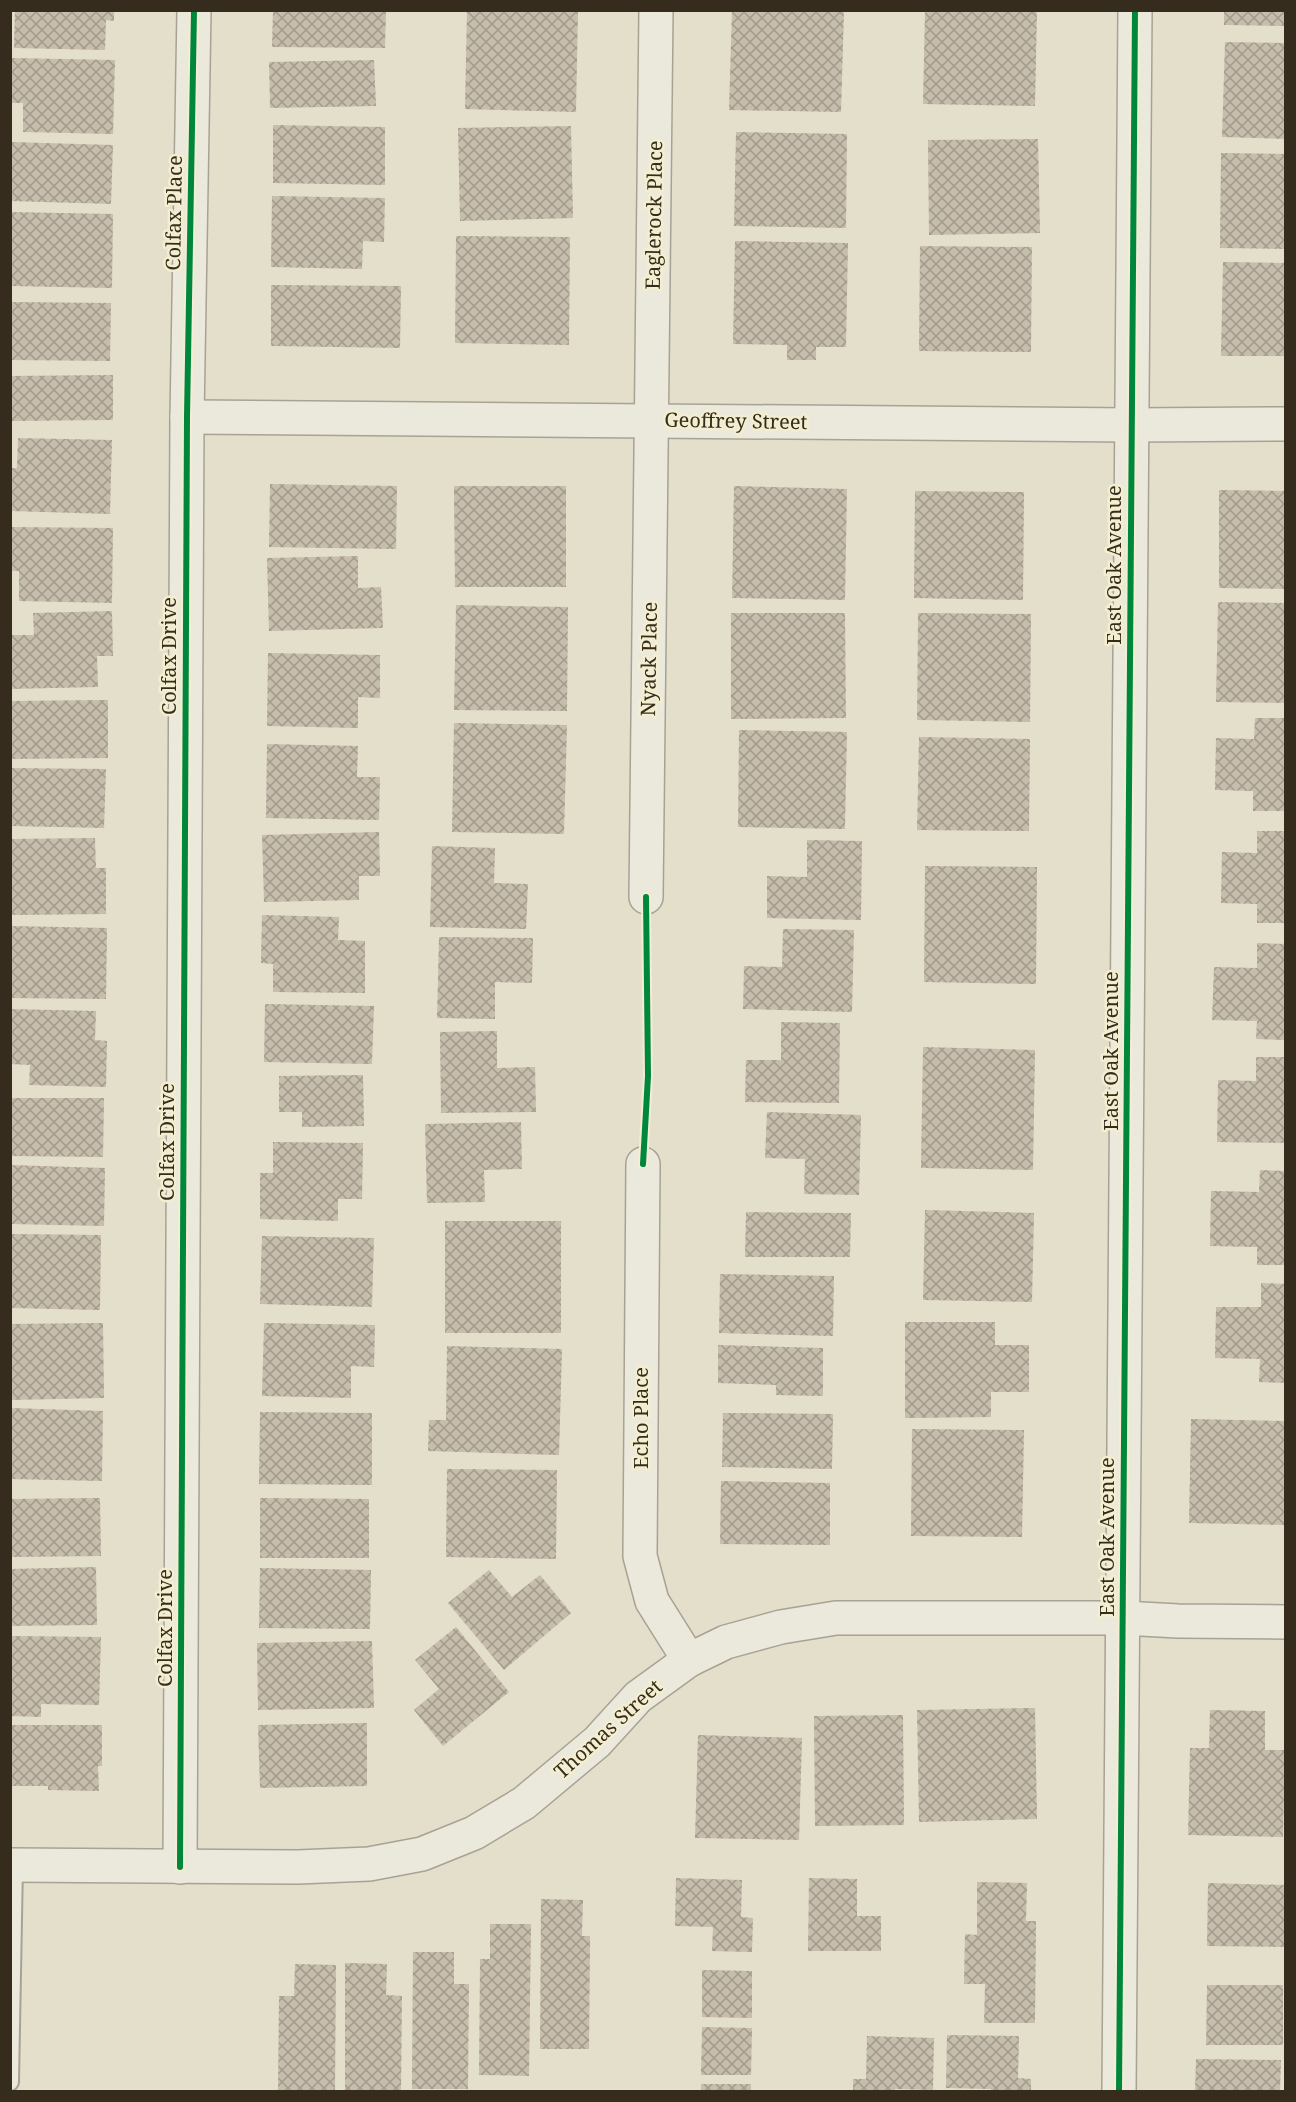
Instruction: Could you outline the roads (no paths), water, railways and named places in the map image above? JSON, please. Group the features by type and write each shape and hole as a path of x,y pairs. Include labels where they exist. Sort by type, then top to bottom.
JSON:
{"street":[{"name":"Colfax Place","path":"187,417 194,10"},
{"name":"Eaglerock Place","path":"652,420 656,10"},
{"name":"East Oak Avenue","path":"1119,2091 1135,10"},
{"name":"Geoffrey Street","path":"187,417 1132,425 1286,424"},
{"name":"Colfax Drive","path":"180,1868 187,417"},
{"name":"Nyack Place","path":"646,897 652,420"},
{"name":"Echo Place","path":"643,1164 640,1556 652,1601 689,1660"},
{"name":"Thomas Street","path":"12,1865 298,1868 369,1864 422,1854 474,1833 524,1803 597,1742 638,1697 689,1660 726,1642 781,1627 836,1618 1123,1618 1286,1622"}],"lane":[{"path":"10,2082 12,1865"}]}
